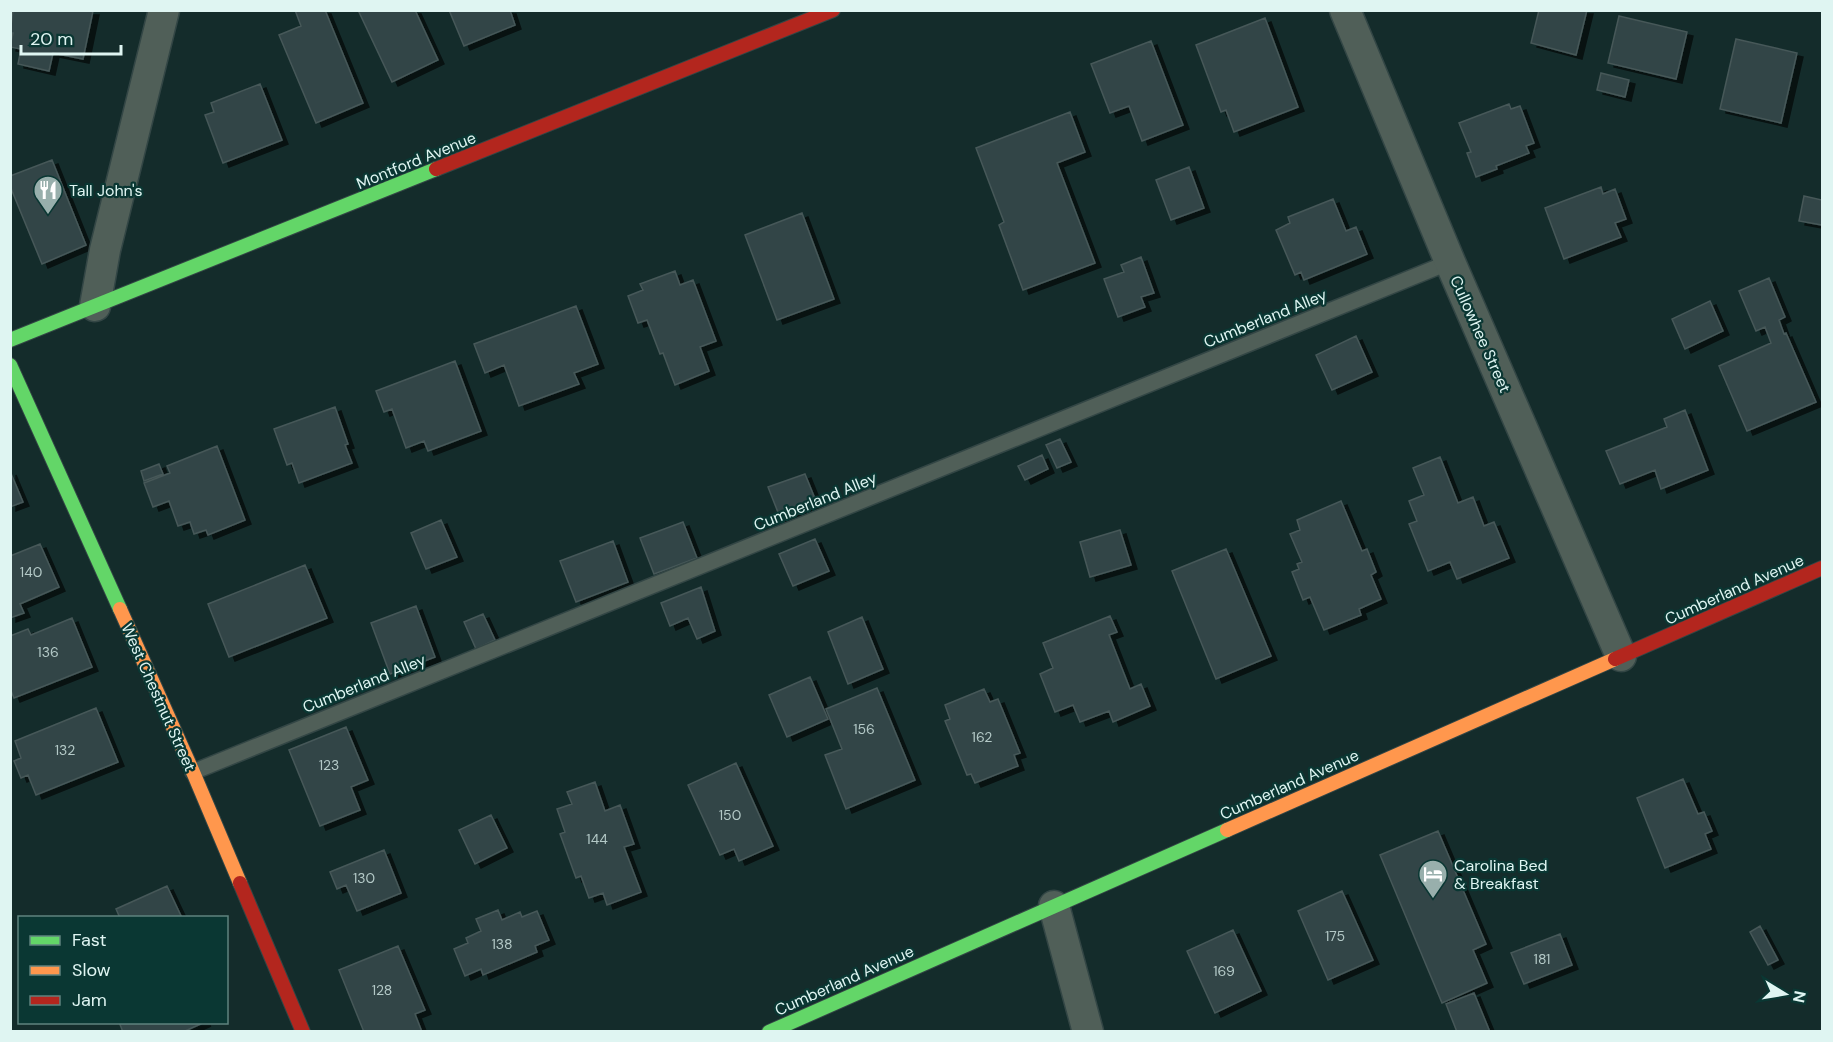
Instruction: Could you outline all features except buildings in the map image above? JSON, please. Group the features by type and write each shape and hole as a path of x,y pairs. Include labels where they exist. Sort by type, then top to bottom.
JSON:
{"street":[{"path":"95,306 105,250 164,10"},
{"name":"Montford Avenue","path":"10,340 833,10"},
{"name":"Cullowhee Street","path":"1345,10 1450,262 1622,656"},
{"name":"West Chestnut Street","path":"10,365 193,772 303,1032"},
{"name":"Cumberland Avenue","path":"769,1032 1822,568"},
{"path":"1054,906 1088,1032"}],"lane":[{"name":"Cumberland Alley","path":"193,772 1450,262"}],"traffic: fast":[{"path":"10,340 436,169"},
{"path":"10,365 120,609"},
{"path":"769,1032 1227,830"}],"traffic: slow":[{"path":"120,609 240,883"},
{"path":"1227,830 1615,659"}],"traffic: jam":[{"path":"436,169 833,10"},
{"path":"1615,659 1822,568"},
{"path":"240,883 303,1032"}],"place":[{"name":"Tall John's","path":"48,216"},
{"name":"Carolina Bed & Breakfast","path":"1433,900"}]}
